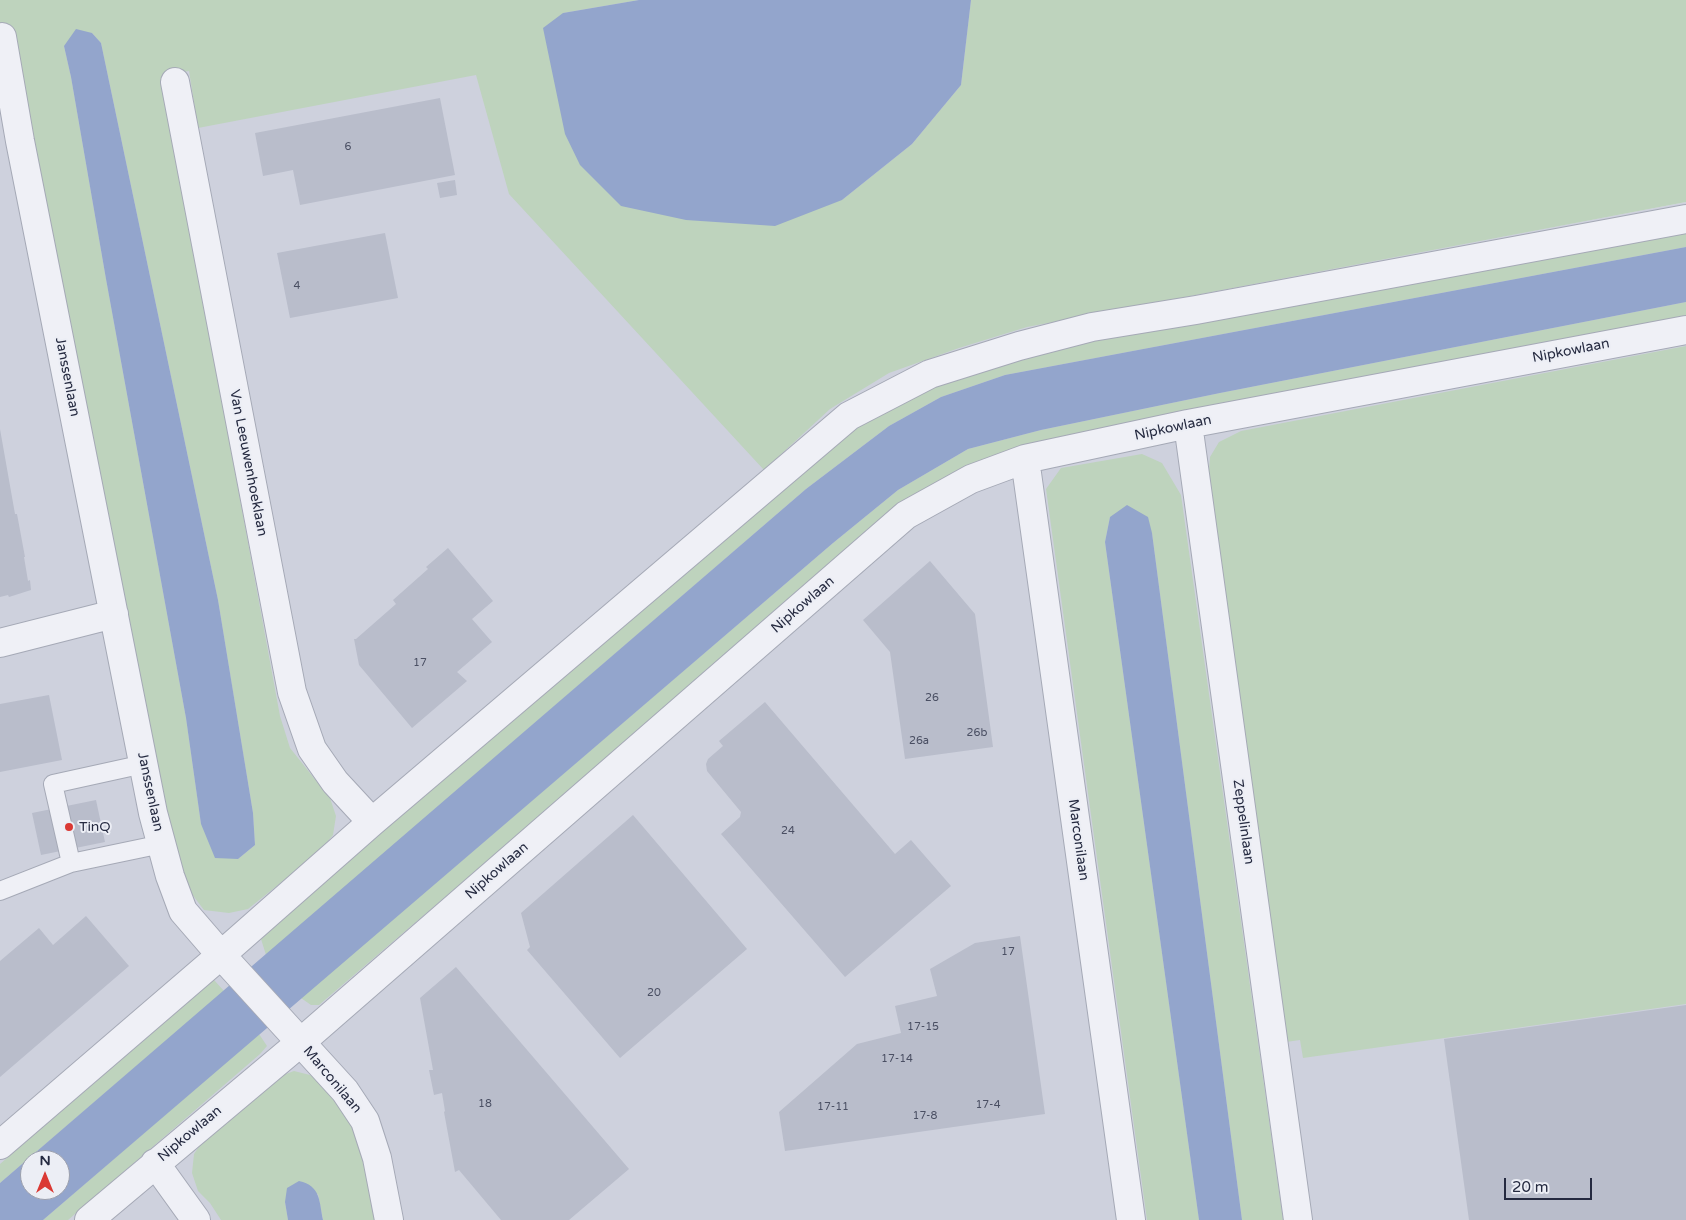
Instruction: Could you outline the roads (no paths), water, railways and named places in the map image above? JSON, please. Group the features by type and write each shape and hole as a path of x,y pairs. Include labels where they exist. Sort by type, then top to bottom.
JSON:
{"street":[{"name":"Janssenlaan","path":"2,37 10,143 114,614 162,844 170,876 183,910 221,955"},
{"name":"Van Leeuwenhoeklaan","path":"174,82 292,692 312,749 335,782 372,822"},
{"path":"0,1146 372,822 849,416 930,374 1019,346 1092,327 1206,308 1686,219"},
{"name":"Nipkowlaan","path":"89,1220 155,1164 296,1036 906,515 971,479 1024,459 1188,424 1686,330"},
{"name":"Zeppelinlaan","path":"1188,424 1298,1220"},
{"name":"Marconilaan","path":"1024,459 1131,1220"},
{"path":"0,643 114,614"},
{"path":"221,955 296,1036"},
{"name":"Marconilaan","path":"296,1036 345,1091 365,1120 377,1158 389,1220"},
{"path":"155,1164 196,1220"}],"lane":[{"path":"71,863 53,784 144,764"},
{"path":"0,891 71,863 162,844"}],"water":[{"path":"639,0 971,0 961,85 912,144 842,200 775,226 686,220 621,206 580,165 565,134 543,28 563,13"},
{"path":"76,29 92,33 101,43 218,600 253,813 255,845 238,859 215,858 201,824 186,718 64,46"},
{"path":"1686,247 1686,302 1041,430 968,449 898,490 833,543 70,1197 70,1150 38,1150 806,489 889,426 941,397 1005,375"},
{"path":"1127,505 1148,517 1152,533 1242,1220 1199,1220 1105,542 1110,517"},
{"path":"20,1166 20,1200 66,1200 43,1220 0,1220 0,1183"},
{"path":"299,1181 306,1183 318,1195 323,1220 288,1220 285,1202 287,1188"}],"place":[{"name":"TinQ","path":"69,827"}]}
